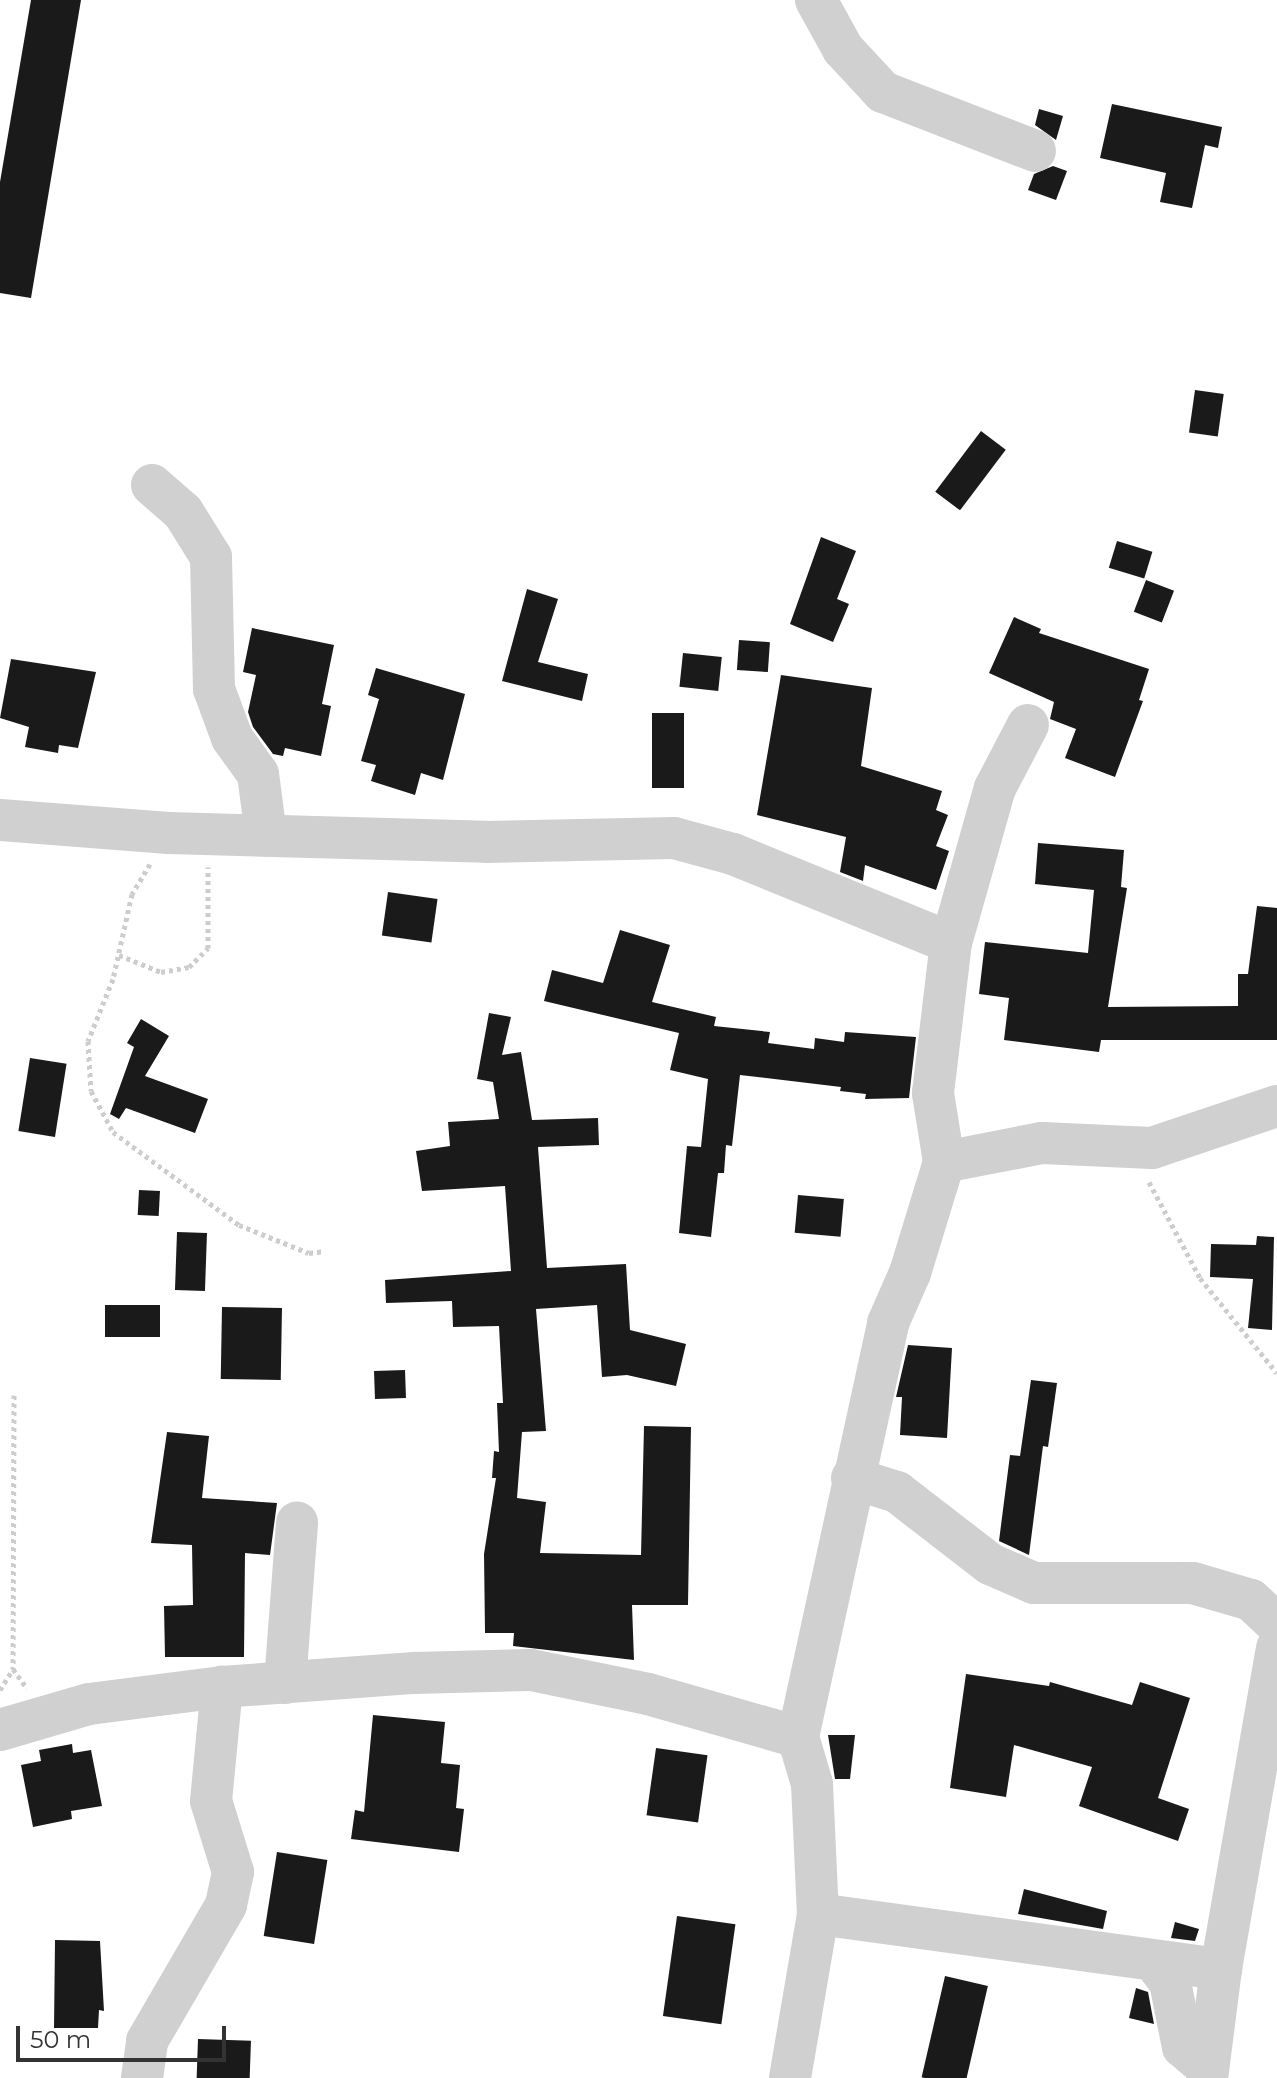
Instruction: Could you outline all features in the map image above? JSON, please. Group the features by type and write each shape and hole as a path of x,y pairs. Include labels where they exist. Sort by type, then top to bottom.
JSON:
{"street":[{"path":"816,0 843,49 883,92 1035,151"},
{"path":"152,485 183,512 211,557 214,689 232,738 258,774 266,835"},
{"path":"790,2078 818,1914 812,1784 798,1737 888,1323 910,1273 944,1162 933,1093 951,943 995,788 1028,725"},
{"path":"0,820 187,833 486,842 674,838 733,854 951,943"},
{"path":"944,1162 1042,1143 1175,1144 1277,1106"},
{"path":"852,1478 897,1492 990,1564 1034,1583 1193,1583 1251,1600 1277,1624"},
{"path":"285,1683 297,1522"},
{"path":"1208,2073 1221,1969 1277,1648"},
{"path":"0,1730 89,1704 222,1687 531,1670 588,1678 798,1737"},
{"path":"142,2078 147,2041 226,1905 233,1872 211,1801 222,1687"},
{"path":"818,1914 1221,1969"},
{"path":"1154,1961 1170,1982 1183,2047 1208,2073"}],"path":[{"path":"119,955 161,972 189,967 208,948 187,833"},
{"path":"187,833 132,894 119,955 88,1041 91,1091 113,1132 239,1225 309,1253 325,1251"},
{"path":"1129,1145 1200,1278 1277,1373"},
{"path":"0,1690 13,1669 14,1395"},
{"path":"13,1669 25,1687 38,1693"}],"building":[{"path":"31,0 81,0 31,298 0,293 0,182"},
{"path":"1112,104 1222,127 1218,148 1205,145 1192,208 1160,202 1166,173 1100,158"},
{"path":"1039,109 1063,116 1056,140 1035,125"},
{"path":"1053,166 1067,171 1056,200 1028,190 1034,174"},
{"path":"1195,390 1224,394 1218,437 1189,433"},
{"path":"981,431 1006,450 960,510 935,492"},
{"path":"821,537 856,551 837,599 849,604 833,642 790,624"},
{"path":"1117,541 1152,552 1144,579 1109,568"},
{"path":"1146,580 1174,591 1162,622 1134,612"},
{"path":"527,589 558,599 538,662 588,674 582,701 502,681"},
{"path":"1014,617 1041,629 1039,633 1149,669 1139,700 1143,701 1115,777 1065,758 1076,729 1050,719 1054,702 989,673"},
{"path":"252,628 334,645 322,704 331,706 321,756 285,748 283,756 273,754 253,727 248,712 256,675 243,672"},
{"path":"739,640 770,642 768,672 737,670"},
{"path":"683,653 722,657 718,691 679,687"},
{"path":"11,659 96,672 78,748 59,745 58,753 25,747 29,727 0,718"},
{"path":"376,668 465,694 443,780 421,773 415,795 371,781 376,765 361,761 379,699 368,695"},
{"path":"781,675 872,688 861,766 942,791 936,810 948,815 936,846 949,851 936,890 865,865 863,881 840,872 846,837 757,815"},
{"path":"652,713 684,713 684,788 652,788"},
{"path":"1038,843 1124,850 1121,887 1127,888 1108,1007 1238,1006 1238,974 1248,974 1257,906 1277,908 1277,1040 1101,1040 1099,1052 1004,1040 1009,998 979,994 985,942 1088,953 1094,890 1035,884"},
{"path":"388,892 438,899 431,943 382,936"},
{"path":"620,930 670,945 652,1002 716,1017 714,1026 770,1032 768,1043 814,1049 815,1038 844,1042 845,1032 916,1037 909,1098 865,1099 866,1094 840,1091 841,1087 740,1075 732,1146 726,1145 724,1173 718,1173 711,1237 679,1233 687,1146 701,1147 708,1079 670,1070 679,1033 544,1001 552,970 603,983"},
{"path":"489,1013 511,1017 502,1055 521,1052 532,1120 598,1118 599,1145 538,1147 547,1268 626,1264 630,1330 686,1344 676,1386 627,1375 602,1377 597,1305 536,1309 546,1431 522,1432 517,1498 546,1502 540,1553 641,1555 644,1426 691,1427 688,1605 632,1605 634,1660 513,1646 514,1633 485,1633 484,1554 496,1478 492,1478 494,1451 499,1452 497,1403 503,1403 499,1326 453,1327 452,1301 386,1303 385,1280 511,1271 505,1186 422,1191 416,1151 450,1146 448,1122 499,1119 493,1082 477,1079"},
{"path":"141,1019 169,1036 145,1076 208,1099 195,1133 126,1108 119,1119 110,1114 134,1047 127,1043"},
{"path":"30,1058 67,1064 55,1137 18,1131"},
{"path":"139,1190 160,1191 159,1216 138,1215"},
{"path":"798,1195 844,1199 841,1237 795,1233"},
{"path":"177,1232 207,1233 205,1291 175,1290"},
{"path":"1257,1236 1274,1237 1272,1330 1248,1328 1253,1279 1210,1277 1211,1244 1256,1245"},
{"path":"105,1305 160,1305 160,1337 105,1337"},
{"path":"222,1307 282,1308 281,1380 221,1379"},
{"path":"908,1345 952,1348 947,1438 900,1435 902,1397 896,1397"},
{"path":"405,1370 406,1398 375,1399 374,1371"},
{"path":"1031,1380 1057,1383 1048,1447 1043,1446 1029,1555 999,1541 1010,1455 1020,1456"},
{"path":"167,1432 209,1436 202,1498 277,1503 270,1555 245,1553 244,1657 165,1657 164,1606 193,1605 192,1545 151,1543"},
{"path":"966,1674 1049,1686 1050,1682 1132,1705 1140,1682 1190,1698 1158,1798 1189,1809 1178,1841 1079,1806 1092,1767 1014,1745 1006,1797 950,1788"},
{"path":"373,1715 445,1722 441,1763 460,1765 456,1808 464,1809 459,1852 351,1839 355,1810 364,1812"},
{"path":"828,1735 855,1735 850,1779 835,1779"},
{"path":"72,1744 73,1753 91,1750 102,1806 71,1811 72,1819 33,1827 21,1765 41,1761 39,1750"},
{"path":"656,1748 707,1755 698,1823 647,1815"},
{"path":"277,1852 327,1860 314,1944 264,1936"},
{"path":"1024,1889 1107,1911 1103,1929 1018,1914"},
{"path":"677,1916 735,1924 721,2024 663,2016"},
{"path":"1175,1922 1199,1929 1195,1941 1171,1938"},
{"path":"55,1940 100,1941 104,2011 99,2010 98,2028 54,2028"},
{"path":"945,1976 988,1986 967,2078 922,2077"},
{"path":"1136,1988 1148,1992 1154,2024 1129,2018"},
{"path":"198,2039 251,2041 250,2078 197,2078"}]}
